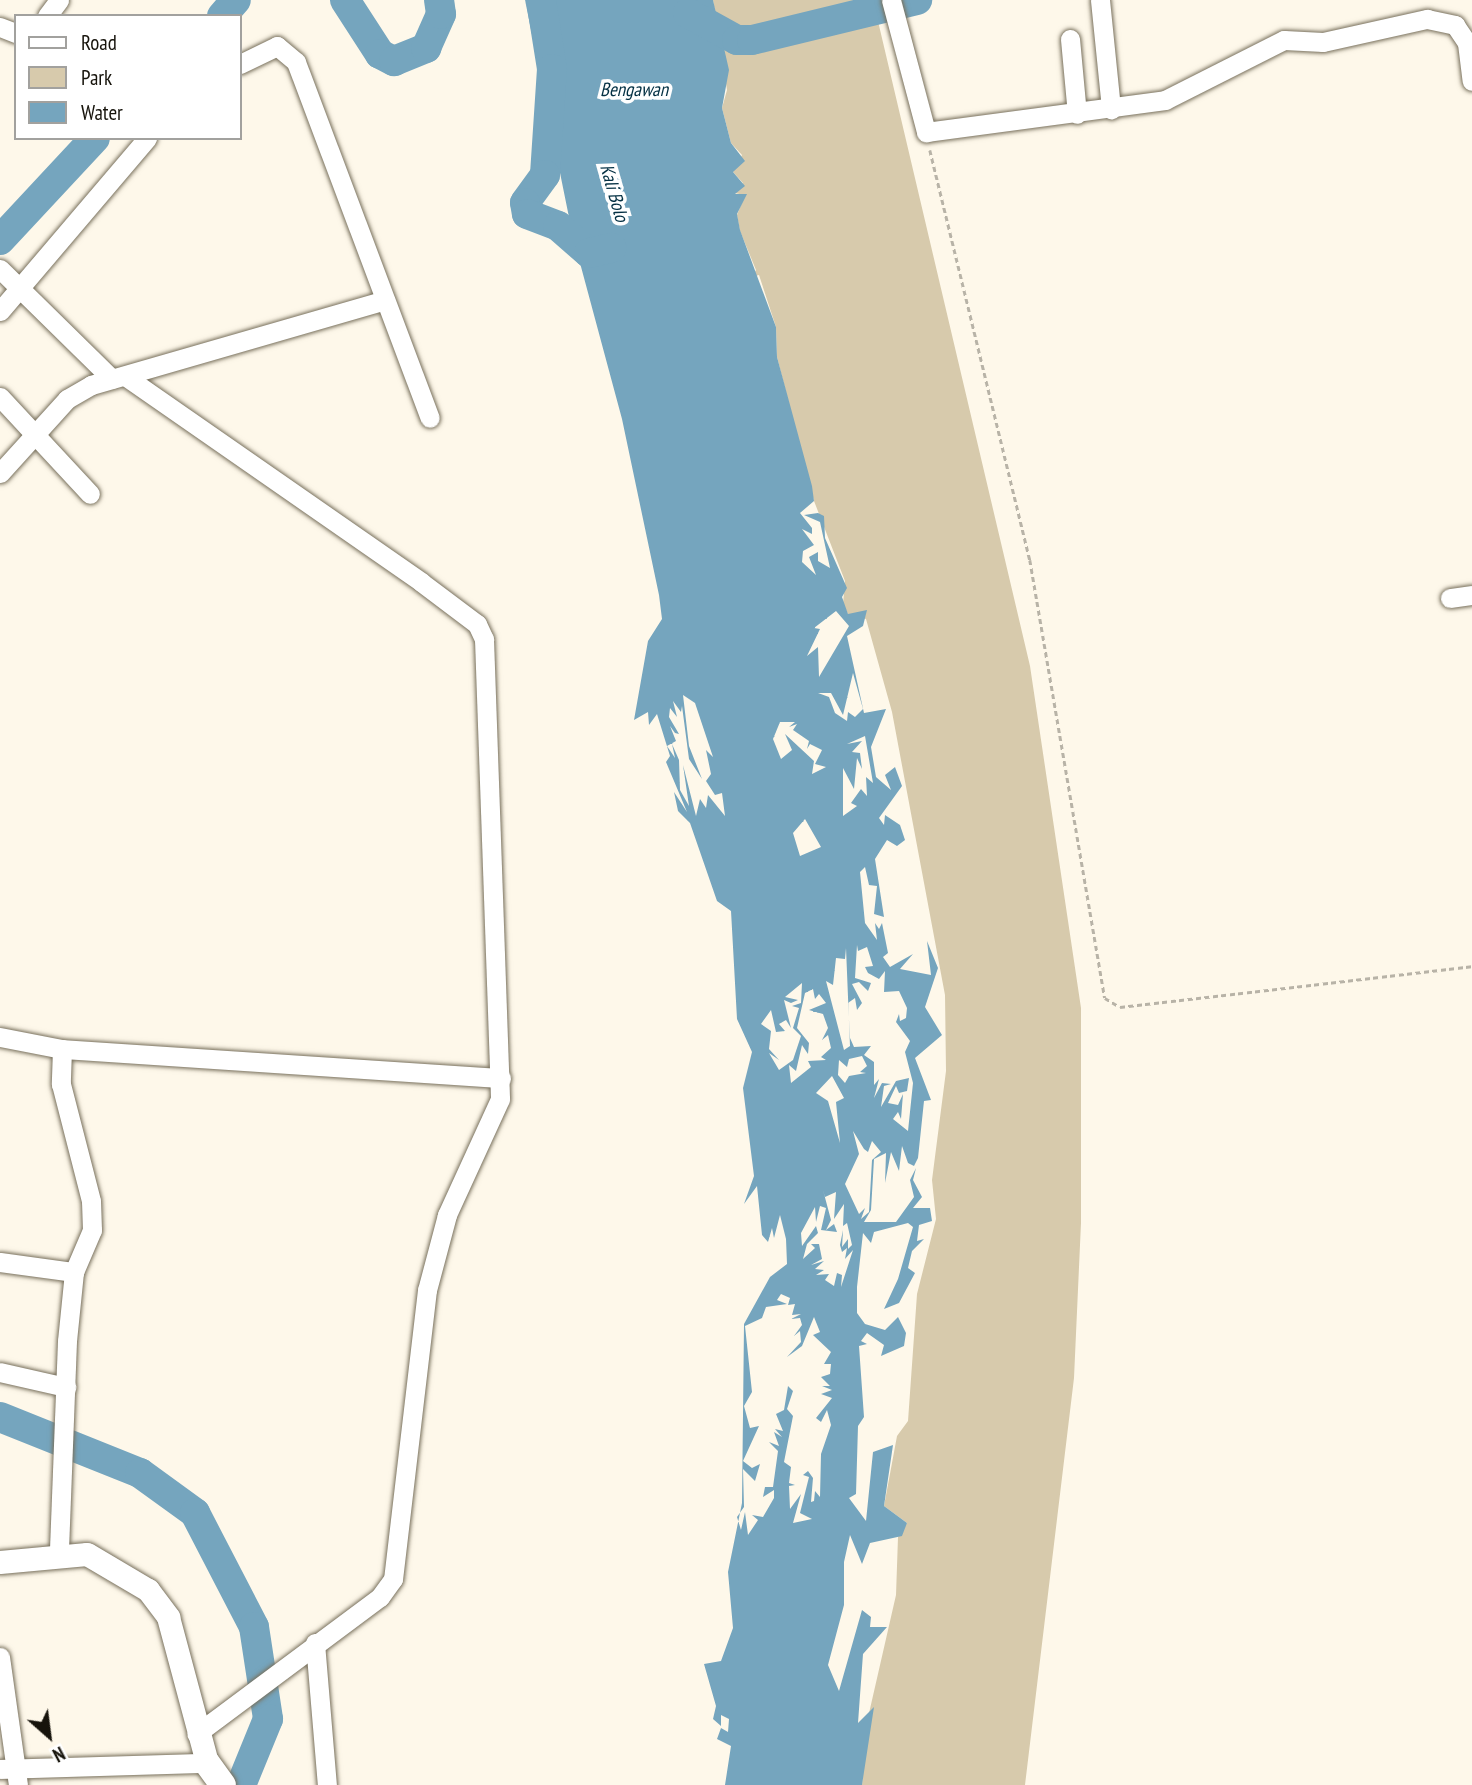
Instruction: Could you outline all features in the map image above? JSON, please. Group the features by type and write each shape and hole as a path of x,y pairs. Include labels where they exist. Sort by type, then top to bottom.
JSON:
{"street":[{"path":"891,0 926,132 1077,114 1165,100 1208,84 1284,40 1323,41 1427,19 1455,25 1467,43 1472,81"},
{"path":"1100,0 1111,109"},
{"path":"1070,38 1077,114"},
{"path":"242,63 277,46 296,62 430,418"},
{"path":"0,312 145,140"},
{"path":"0,269 118,377 482,630 502,1078 494,1119 447,1215 427,1290 393,1579 380,1597 196,1734"},
{"path":"0,472 66,399 118,377 385,300"},
{"path":"0,397 90,494"},
{"path":"1450,598 1472,595"},
{"path":"0,1037 62,1049 502,1078"},
{"path":"59,1552 74,1272 92,1230 91,1201 61,1084 62,1049"},
{"path":"0,1262 74,1272"},
{"path":"0,1372 66,1387"},
{"path":"0,1562 59,1552 97,1558 148,1590 168,1617 196,1734 216,1778 12,1774 0,1657"},
{"path":"315,1643 327,1785"}],"path":[{"path":"926,132 1030,560 1105,998 1120,1007 1472,967"}],"green space":[{"path":"713,0 873,0 1030,666 1081,1008 1081,1223 1074,1378 1025,1785 862,1785 867,1722 896,1595 898,1537 907,1523 884,1506 897,1436 908,1421 917,1294 936,1219 932,1180 946,1071 945,995 892,712 866,619 848,614 843,604 845,581 814,501 777,357 776,327 759,275 752,277 756,270 740,231 737,215 745,195 734,193 743,183 733,172 742,155 731,143 722,108 727,90"}],"water":[{"name":"Bengawan","path":"525,0 713,0 729,70 722,108 731,143 745,161 733,172 745,186 735,194 747,194 737,214 740,230 776,327 777,357 812,486 814,501 800,513 812,528 812,534 802,529 814,545 803,551 802,562 816,575 809,557 818,552 818,561 830,568 820,522 804,515 818,513 824,516 825,538 847,588 842,597 848,614 867,610 863,626 847,636 864,713 886,709 871,747 876,777 891,790 885,775 895,767 902,786 879,818 884,825 885,815 900,825 905,840 897,846 887,840 875,859 884,917 874,914 877,886 869,885 865,867 860,872 865,923 877,940 875,923 879,929 882,923 888,953 883,957 890,967 913,954 900,969 931,975 927,941 938,968 925,1007 942,1035 915,1058 931,1100 924,1101 918,1158 914,1166 908,1163 902,1146 899,1171 891,1152 885,1183 886,1153 874,1159 871,1210 864,1222 896,1222 914,1197 910,1180 916,1168 913,1180 922,1197 913,1208 930,1208 932,1221 919,1225 917,1241 924,1239 912,1251 908,1268 915,1273 899,1303 884,1309 898,1279 913,1227 908,1223 874,1232 871,1243 863,1233 857,1287 857,1313 865,1324 885,1330 898,1317 906,1333 904,1346 881,1356 884,1345 867,1333 861,1341 867,1344 859,1346 864,1417 858,1426 856,1494 849,1498 866,1521 873,1452 893,1445 884,1506 907,1523 902,1536 870,1543 862,1564 850,1535 844,1562 844,1605 828,1665 839,1691 862,1610 871,1617 870,1627 887,1627 863,1654 858,1723 874,1707 862,1785 725,1785 731,1746 717,1739 721,1728 728,1732 729,1719 721,1715 721,1726 713,1719 716,1706 704,1664 721,1661 733,1628 728,1572 738,1521 741,1530 745,1512 748,1535 758,1520 752,1515 763,1517 774,1498 774,1490 763,1497 765,1487 773,1487 778,1451 769,1442 779,1446 774,1432 782,1437 775,1429 783,1431 776,1414 784,1410 788,1386 793,1391 787,1409 793,1416 784,1462 791,1467 789,1483 795,1485 789,1486 790,1509 801,1494 793,1523 812,1519 800,1513 809,1477 803,1475 808,1471 813,1478 811,1502 814,1501 815,1491 820,1497 821,1454 831,1425 827,1410 821,1422 816,1418 832,1398 821,1394 832,1390 822,1386 830,1386 821,1377 830,1374 831,1364 824,1364 831,1352 813,1335 820,1332 814,1317 802,1346 787,1357 801,1342 800,1331 794,1336 802,1325 800,1318 791,1319 801,1314 792,1315 795,1304 788,1305 790,1298 781,1294 777,1300 787,1304 766,1307 762,1318 745,1326 752,1392 744,1406 750,1428 759,1426 743,1461 752,1468 760,1464 755,1481 743,1469 744,1507 740,1513 744,1324 770,1277 787,1264 786,1239 780,1215 774,1238 772,1228 768,1242 762,1235 757,1186 744,1204 754,1176 743,1088 752,1052 737,1019 731,911 717,901 690,823 678,811 674,792 687,812 666,762 670,756 657,714 649,725 648,712 634,720 648,641 662,619 659,595 622,419 573,237","holes":["836,611 849,626 819,677 818,647 807,656 820,629 814,628","853,673 863,709 855,717 848,712 847,721 835,713 829,697 818,693 831,693 843,715","683,695 695,703 713,757 706,750 711,774 706,781 715,795 722,793 725,816 708,795 706,808 700,799 696,816 683,765 689,806 680,790 679,760 672,744 675,758 667,746 676,741 670,726 679,734 669,717 670,708 677,717 673,701 681,712 682,706 689,759 702,779 689,746","780,722 795,722 789,727 797,724 793,730 809,741 807,749 810,744 822,750 815,764 826,767 812,774 814,761 785,734 792,750 781,759 773,739","865,736 873,783 866,777 867,796 861,789 851,803 857,806 843,816 843,768 854,789 857,758 862,769 860,753 852,752 862,741 847,744","805,819 821,847 800,856 793,833","857,945 858,951 867,947 873,966 865,967 868,973 879,979 885,971 884,992 899,991 907,1008 906,1018 900,1021 899,1014 896,1022 910,1041 905,1052 913,1083 908,1131 893,1119 898,1112 901,1119 903,1094 898,1105 888,1103 896,1086 899,1093 907,1091 909,1078 896,1081 881,1107 884,1086 891,1084 882,1083 874,1098 879,1079 874,1085 874,1062 864,1055 871,1046 854,1047 850,1038 849,1018 850,1046 844,1050 826,981 833,985 836,958 845,959 846,948 848,1003 855,998 857,1010 862,1003 852,984 859,982 868,991 871,983 855,978","802,983 801,1003 792,1006 799,1008 793,1028 801,1036 793,1060 779,1070 769,1053 779,1060 769,1049 771,1031 761,1024 771,1010 776,1032 785,1031 779,1024 786,1020 791,1028 784,1000 791,1003 798,1000 785,997","813,989 815,999 819,994 826,1003 809,1010 823,1014 828,1028 822,1040 828,1035 831,1048 821,1057 826,1060 808,1061 811,1067 791,1083 789,1065 796,1071 802,1045 808,1054 809,1043 797,1028 805,993","862,1056 867,1066 860,1072 866,1073 849,1076 845,1083 838,1075 839,1060 847,1067 849,1059","832,1076 844,1098 836,1102 840,1143 828,1101 816,1093","853,1131 864,1149 868,1152 872,1141 881,1152 872,1160 869,1212 861,1219 865,1208 859,1214 845,1184 859,1154","823,1190 825,1197 836,1192 834,1219 844,1204 843,1226 847,1223 852,1245 848,1249 848,1239 842,1247 843,1230 840,1245 842,1252 847,1248 845,1259 853,1250 841,1287 842,1275 837,1273 834,1286 825,1280 829,1274 816,1275 824,1270 815,1269 824,1261 811,1265 822,1259 819,1244 811,1244 815,1248 803,1259 807,1244 818,1233 816,1226 802,1246 801,1233 815,1207 816,1222 820,1206 826,1208 821,1230 837,1232 834,1224 826,1230 831,1220"]}],"waterway":[{"path":"224,14 236,0"},
{"name":"Kali Bolo","path":"345,0 380,54 394,61 426,48 441,14 439,0"},
{"name":"Kali Bolo","path":"541,0 552,69 545,175 525,203 527,214 558,226 589,253 611,248"},
{"name":"Kali Bolo","path":"688,13 737,40 752,40 917,0"},
{"path":"0,240 93,140"},
{"path":"0,1417 140,1473 195,1513 254,1627 268,1719 241,1785"}]}
